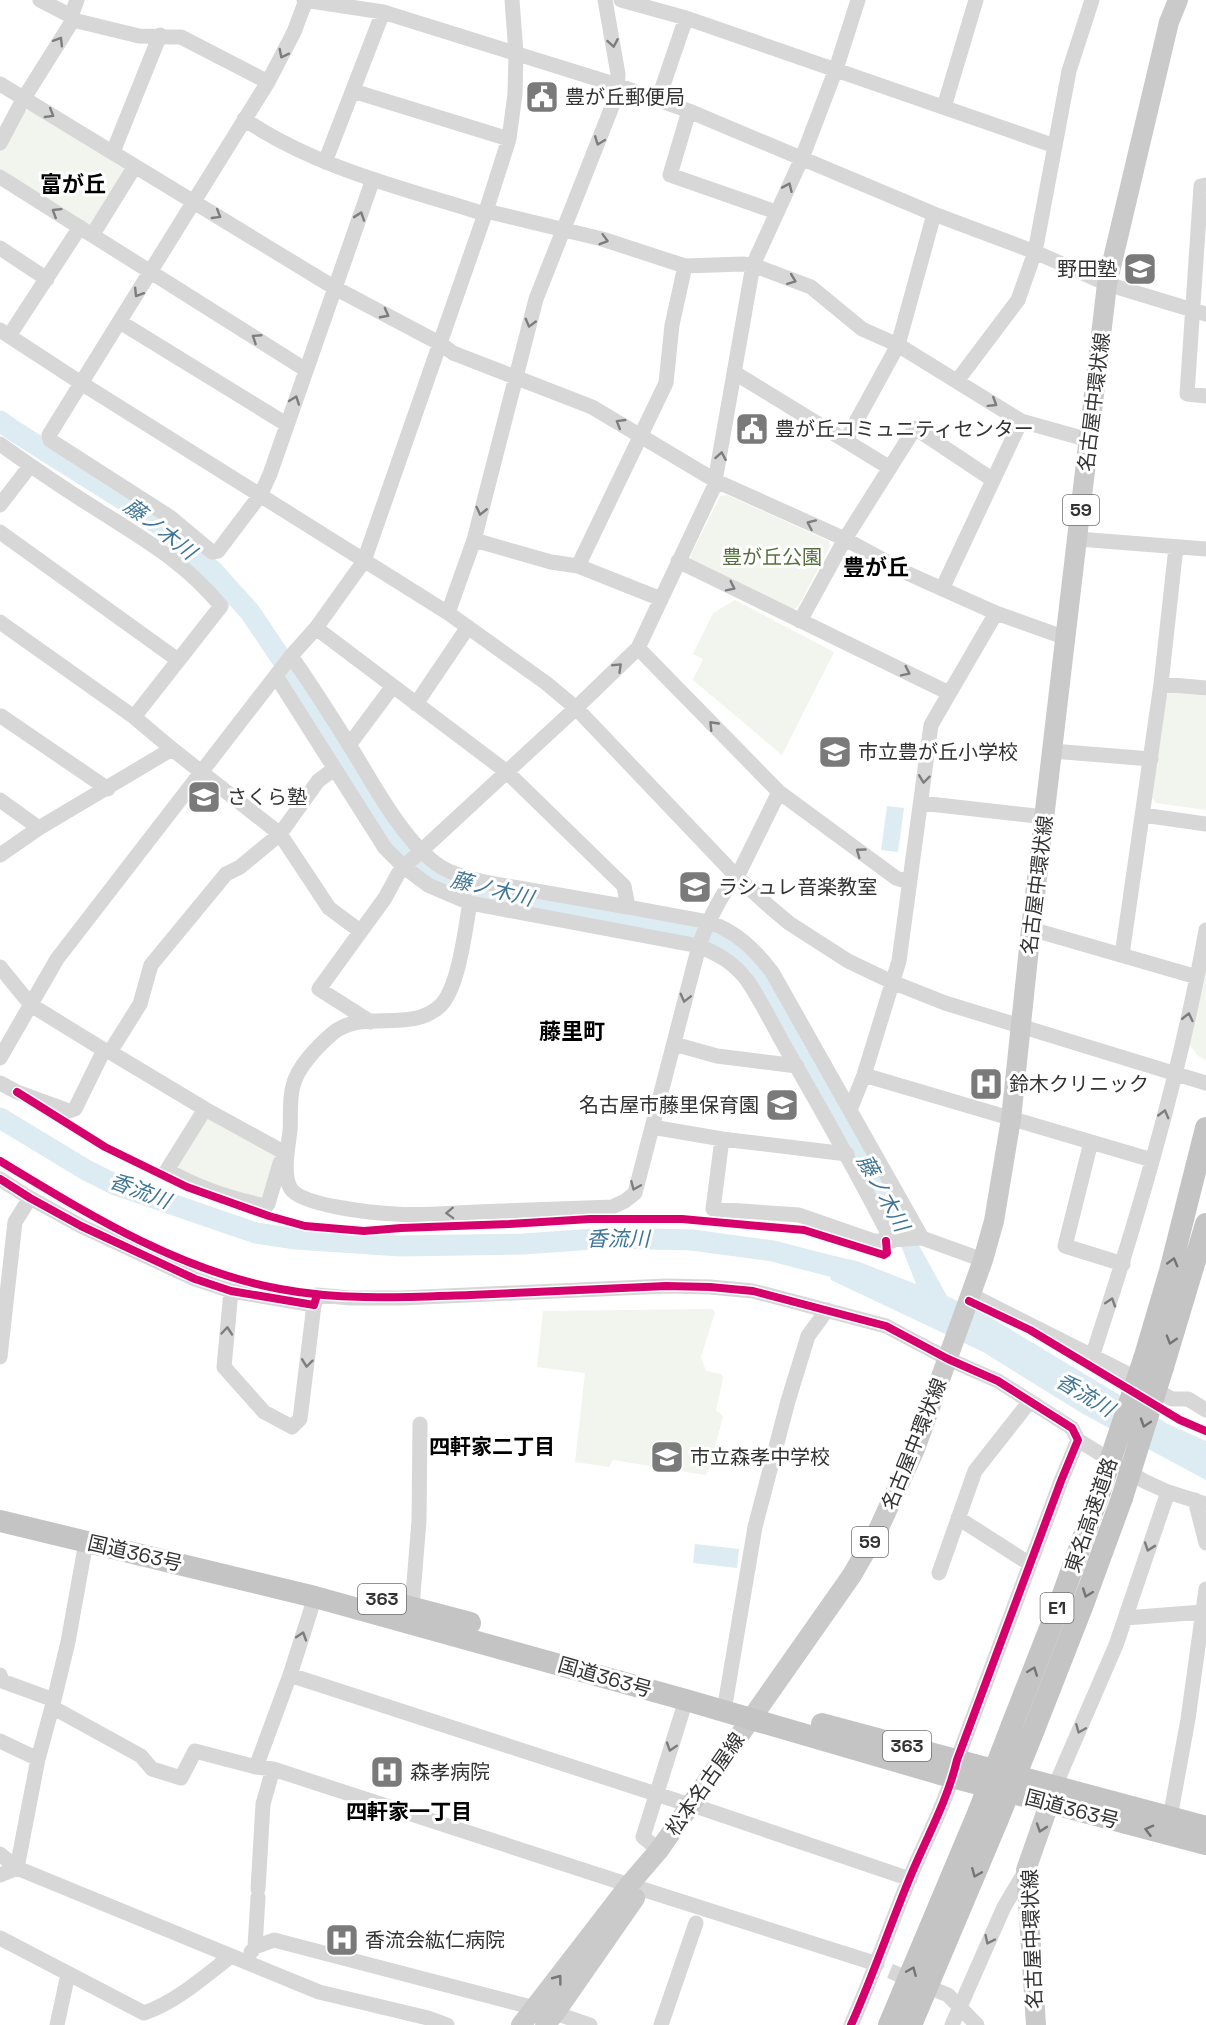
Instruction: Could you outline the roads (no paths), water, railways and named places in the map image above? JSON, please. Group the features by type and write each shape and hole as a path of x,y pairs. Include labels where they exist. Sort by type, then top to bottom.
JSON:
{"highway":[{"name":"東名高速道路","path":"911,2025 1022,1729 1122,1498 1154,1363 1170,1271 1206,1128"},
{"name":"東名高速道路","path":"1022,1729 1061,1600 1100,1491 1154,1363 1206,1224"},
{"name":"国道363号","path":"0,1507 412,1607 646,1673 726,1699 754,1714"},
{"name":"国道363号","path":"0,1521 315,1597 686,1700 754,1714 1052,1794 1206,1827"},
{"name":"国道363号","path":"1052,1794 1206,1844"},
{"name":"東名高速道路","path":"889,2025 988,1815"}],"main road":[{"name":"名古屋中環状線","path":"754,1714 852,1575 879,1528 915,1449 970,1298 994,1221 1011,1119 1030,929 1107,284 1169,22 1178,0"},
{"name":"松本名古屋線","path":"635,1887 659,1850 738,1751 754,1714"},
{"name":"名古屋中環状線","path":"1036,2025 1026,1870 1052,1794"},
{"name":"松本名古屋線","path":"521,2025 545,2015 694,1806"}],"street":[{"path":"40,0 72,18 139,36 180,37 268,82"},
{"path":"0,143 72,18 77,0"},
{"path":"372,179 270,474 261,494 218,551 212,552 170,517 51,440 49,435 268,82 294,32 305,0 383,12 658,100 934,214 1035,252 1107,284 1199,312"},
{"path":"0,1058 57,959 291,656 316,628 364,561 441,344 509,139 515,94 516,53 512,0"},
{"path":"448,613 474,540 536,299 618,94 618,74 605,0"},
{"path":"621,0 686,18 1055,146"},
{"path":"371,1022 319,989 385,898 398,874 638,648 716,481 753,265 801,158 836,69 858,0"},
{"path":"944,106 976,0"},
{"path":"957,381 1018,300 1035,252 1069,71 1092,0"},
{"path":"325,162 383,12"},
{"path":"658,100 686,18"},
{"path":"113,152 160,35"},
{"path":"0,84 335,288 441,344 453,353 592,407 716,481 845,539 942,589 996,613 1065,638"},
{"path":"353,91 509,139"},
{"path":"689,111 670,175 776,212"},
{"path":"244,119 297,150 372,179 486,212 602,239 685,267 753,265 811,287 862,329 898,345 1021,421 1089,440"},
{"path":"135,166 87,231 4,333 448,613 546,683 576,708 737,877 789,922 848,961 945,1003 1206,1083"},
{"path":"0,177 306,370"},
{"path":"1206,185 1201,186 1199,312 1187,394 1206,396"},
{"path":"846,440 898,345 934,214"},
{"path":"0,249 47,279"},
{"path":"578,566 666,383 672,325 685,267"},
{"path":"120,322 286,424"},
{"path":"735,373 890,468"},
{"path":"942,589 1021,421"},
{"path":"800,621 845,539 915,428 993,480"},
{"path":"0,444 30,466 164,551 203,584 221,606 134,717"},
{"path":"0,505 30,466"},
{"path":"0,532 178,660"},
{"path":"1078,539 1206,549"},
{"path":"474,540 551,562 578,566 661,599"},
{"path":"1122,955 1161,684 1176,547"},
{"path":"678,561 949,693"},
{"path":"850,1110 864,1075 899,960 930,725 996,613"},
{"path":"0,622 134,717 201,773 280,834 329,908 360,931"},
{"path":"416,704 468,627"},
{"path":"316,628 507,772 624,886 628,906"},
{"path":"638,648 779,792 896,878 909,882"},
{"path":"291,656 388,809 428,885 470,903 699,944 726,960 746,980 846,1154 907,1239"},
{"path":"276,676 385,848 484,882 628,906 708,924 737,935 757,953 772,972 850,1110 907,1239"},
{"path":"1161,684 1206,688"},
{"path":"349,745 393,686"},
{"path":"0,717 108,789"},
{"path":"0,855 39,828 172,749"},
{"path":"1052,751 1151,759"},
{"path":"0,1083 17,1092 69,1111 75,1109 107,1051 140,1004 151,965 226,874 240,867 280,834 318,781 334,769"},
{"path":"470,903 455,976 450,993 442,1005 429,1015 413,1020 348,1024 334,1032 299,1069 292,1087 286,1170 291,1189 305,1200 335,1207 395,1214 428,1214 612,1207 635,1193 699,944 731,882 737,877 779,792"},
{"path":"0,800 39,828"},
{"path":"921,803 1045,818"},
{"path":"1143,814 1206,824"},
{"path":"1030,929 1197,977"},
{"path":"1092,1357 1123,1264 1175,1074 1206,930"},
{"path":"0,968 31,1005 205,1109 287,1154"},
{"path":"674,1044 717,1056 797,1066"},
{"path":"864,1075 1152,1160"},
{"path":"205,1109 167,1170 181,1178 238,1200 266,1206 280,1163 287,1154"},
{"path":"652,1127 846,1154"},
{"path":"722,1138 713,1209 799,1215 874,1241 907,1239 983,1260"},
{"path":"1091,1142 1065,1246 1123,1264"},
{"path":"0,1179 81,1226 195,1279 231,1290 316,1300 666,1286 710,1287 753,1291 886,1326 998,1381 1072,1428 1078,1440 1144,1481 1168,1492 1200,1502 1206,1543"},
{"path":"0,1357 15,1222 30,1198"},
{"path":"231,1290 224,1368 264,1412 292,1427 300,1419 316,1300"},
{"path":"970,1298 1124,1372 1172,1399 1188,1399 1204,1404"},
{"path":"726,1699 755,1527 788,1401 808,1336 827,1310"},
{"path":"939,1573 975,1471 1030,1401"},
{"path":"412,1607 419,1521 420,1424"},
{"path":"851,2025 881,1967 910,1879 955,1769 1078,1440"},
{"path":"1052,1794 1116,1645 1168,1492"},
{"path":"958,1518 1030,1564"},
{"path":"17,1868 38,1759 68,1642 86,1542"},
{"path":"1170,1818 1188,1719 1206,1588"},
{"path":"256,1767 290,1676 315,1597"},
{"path":"1125,1618 1203,1612"},
{"path":"0,1675 2,1681 53,1704 141,1756 152,1769 182,1778 195,1751 256,1767 273,1769 881,1967"},
{"path":"290,1676 694,1806 910,1879"},
{"path":"659,1850 643,1838 686,1700"},
{"path":"0,1741 38,1759"},
{"path":"255,1947 263,1804 273,1769"},
{"path":"0,1854 17,1868 318,1992 428,2018 447,2025"},
{"path":"0,1875 17,1868"},
{"path":"952,2025 1004,1907 1026,1870"},
{"path":"661,2025 696,1923"},
{"path":"0,1938 68,1974 143,2019 255,1947 274,1940 545,2015 590,2025"},
{"path":"57,2025 68,1974"},
{"path":"948,1995 977,2025"}],"water":[{"path":"887,806 904,808 898,852 881,850"},
{"path":"902,1215 947,1296 985,1314 1168,1424 1206,1441 1206,1480 1083,1414 983,1352 831,1280 829,1255 857,1261 916,1284 891,1220"},
{"path":"695,1544 739,1549 737,1568 693,1563"}],"waterway":[{"name":"藤ノ木川","path":"0,421 133,506 165,529 214,572 250,612 387,826 413,857 442,876 473,887 650,919 701,932 734,946 758,964 909,1241"},
{"name":"香流川","path":"0,1118 86,1170 116,1185 256,1233 296,1239 400,1246 523,1244 608,1238 692,1240 773,1251 857,1273"}],"tunnel":[{"path":"890,1971 948,1995"}],"place":[{"name":"豊が丘郵便局","path":"542,97"},
{"name":"野田塾","path":"1140,269"},
{"name":"豊が丘コミュニティセンター","path":"752,429"},
{"name":"市立豊が丘小学校","path":"835,752"},
{"name":"さくら塾","path":"204,797"},
{"name":"ラシュレ音楽教室","path":"695,887"},
{"name":"鈴木クリニック","path":"986,1084"},
{"name":"名古屋市藤里保育園","path":"782,1105"},
{"name":"市立森孝中学校","path":"667,1457"},
{"name":"森孝病院","path":"387,1772"},
{"name":"香流会紘仁病院","path":"342,1940"}],"district":[{"name":"富が丘","path":"73,184"},
{"name":"豊が丘","path":"876,567"},
{"name":"藤里町","path":"572,1031"},
{"name":"四軒家二丁目","path":"492,1447"},
{"name":"四軒家一丁目","path":"409,1812"}],"park label":[{"name":"豊が丘公園","path":"772,557"}]}
